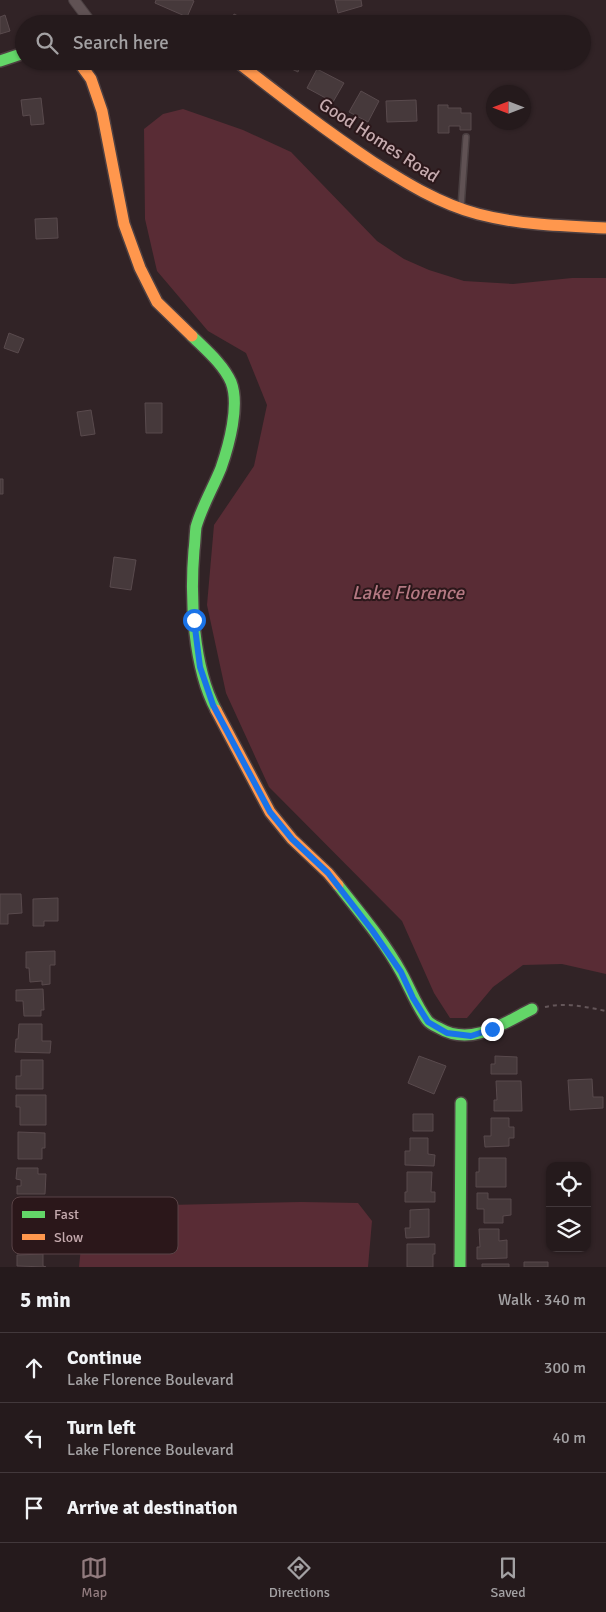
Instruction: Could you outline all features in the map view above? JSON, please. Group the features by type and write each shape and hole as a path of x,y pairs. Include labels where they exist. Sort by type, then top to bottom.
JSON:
{"street":[{"path":"74,0 85,15"},
{"path":"0,61 15,56"},
{"path":"84,70 91,79 102,111 124,224 140,268 157,302 218,362 231,382 235,405 231,432 221,468 204,503 196,529 192,573 195,630 200,667 213,705 270,812 292,839 328,873 372,930 401,972 413,998 428,1022 447,1033 471,1036 492,1029 532,1009"},
{"name":"Good Homes Road","path":"248,70 332,134 374,162 429,194 478,214 505,220 536,224 606,228"},
{"path":"460,1267 461,1104"}],"lane":[{"path":"461,208 466,137"}],"path":[{"path":"532,1009 553,1005 581,1006 606,1010"}],"water":[{"name":"Lake Florence","path":"183,109 243,130 291,152 377,241 404,259 429,270 464,281 513,284 572,278 606,278 606,974 562,964 523,965 493,987 467,1018 450,1018 434,993 402,921 269,787 226,693 207,605 214,525 254,466 267,405 246,353 208,331 157,271 145,219 144,129 163,114"},
{"path":"301,1202 358,1203 372,1221 368,1267 79,1267 80,1254 178,1254 178,1205"}],"building":[{"path":"156,0 194,1 188,15 182,15 155,3"},
{"path":"335,0 361,0 362,6 338,13"},
{"path":"5,15 10,31 0,34 0,17"},
{"path":"316,70 344,83 333,102 307,88"},
{"path":"361,91 379,101 368,122 349,112"},
{"path":"41,98 44,124 31,125 30,115 23,116 21,100"},
{"path":"416,100 417,121 387,122 386,101"},
{"path":"438,105 448,105 448,108 461,108 461,113 471,113 471,130 460,130 460,126 449,126 449,133 438,133"},
{"path":"57,218 58,238 36,239 35,219"},
{"path":"9,333 24,339 18,353 4,348"},
{"path":"145,403 162,403 162,433 146,433"},
{"path":"91,410 95,434 81,436 77,412"},
{"path":"0,479 3,479 3,494 0,494"},
{"path":"114,557 136,560 131,590 110,587"},
{"path":"0,894 21,894 22,913 8,914 8,924 0,924"},
{"path":"58,898 58,921 44,921 44,926 33,926 33,899"},
{"path":"55,951 55,965 50,965 50,984 42,985 42,981 30,982 29,968 26,968 26,952"},
{"path":"43,989 44,1010 41,1010 41,1016 24,1016 23,1001 16,1001 16,990"},
{"path":"19,1024 42,1024 42,1041 51,1041 50,1053 15,1052"},
{"path":"419,1056 446,1066 434,1094 408,1083"},
{"path":"495,1056 517,1057 517,1074 491,1074 491,1064 495,1064"},
{"path":"21,1060 43,1060 43,1089 16,1089 16,1076 21,1076"},
{"path":"592,1079 593,1097 603,1097 603,1108 570,1110 568,1080"},
{"path":"496,1081 521,1081 522,1111 494,1111 494,1100 497,1100"},
{"path":"16,1095 46,1095 46,1125 20,1125 20,1107 16,1107"},
{"path":"413,1114 433,1114 433,1131 413,1131"},
{"path":"491,1118 509,1118 509,1127 514,1127 514,1138 509,1138 509,1146 485,1147 484,1136 491,1136"},
{"path":"18,1132 45,1133 45,1148 42,1148 42,1159 18,1159"},
{"path":"410,1138 428,1138 428,1154 435,1155 434,1166 405,1165 405,1151 410,1151"},
{"path":"479,1158 506,1158 506,1187 476,1187 476,1172 479,1172"},
{"path":"17,1168 38,1168 38,1174 46,1174 45,1194 17,1194 17,1186 21,1186 21,1180 16,1179"},
{"path":"407,1172 432,1172 431,1192 435,1192 435,1202 405,1202"},
{"path":"477,1193 488,1193 488,1199 511,1199 511,1215 503,1216 503,1223 484,1223 484,1209 477,1209"},
{"path":"429,1209 429,1237 406,1238 405,1228 410,1228 410,1210"},
{"path":"479,1229 499,1229 499,1241 507,1240 507,1258 477,1259 477,1247 480,1247"},
{"path":"407,1244 435,1244 433,1267 407,1267"},
{"path":"43,1254 43,1266 46,1267 17,1266 17,1255"},
{"path":"524,1262 548,1262 548,1267 524,1267"},
{"path":"482,1264 509,1264 509,1267 482,1267"}],"traffic: fast":[{"path":"0,61 15,56"},
{"path":"192,336 228,375 234,402 230,437 224,459 196,527 193,569 193,610 198,653 202,674 216,710"},
{"path":"338,885 387,949 431,1024 451,1033 475,1034 499,1026 532,1009"},
{"path":"460,1267 461,1103"}],"traffic: slow":[{"path":"84,70 91,79 102,111 124,224 140,268 157,302 192,336"},
{"path":"248,70 355,150 398,178 450,205 510,221 606,228"},
{"path":"216,710 270,812 292,839 338,885"}],"route":[{"path":"194,620 200,667 213,705 270,812 292,839 328,873 372,930 401,972 413,998 428,1022 447,1033 471,1036 492,1029"}]}
